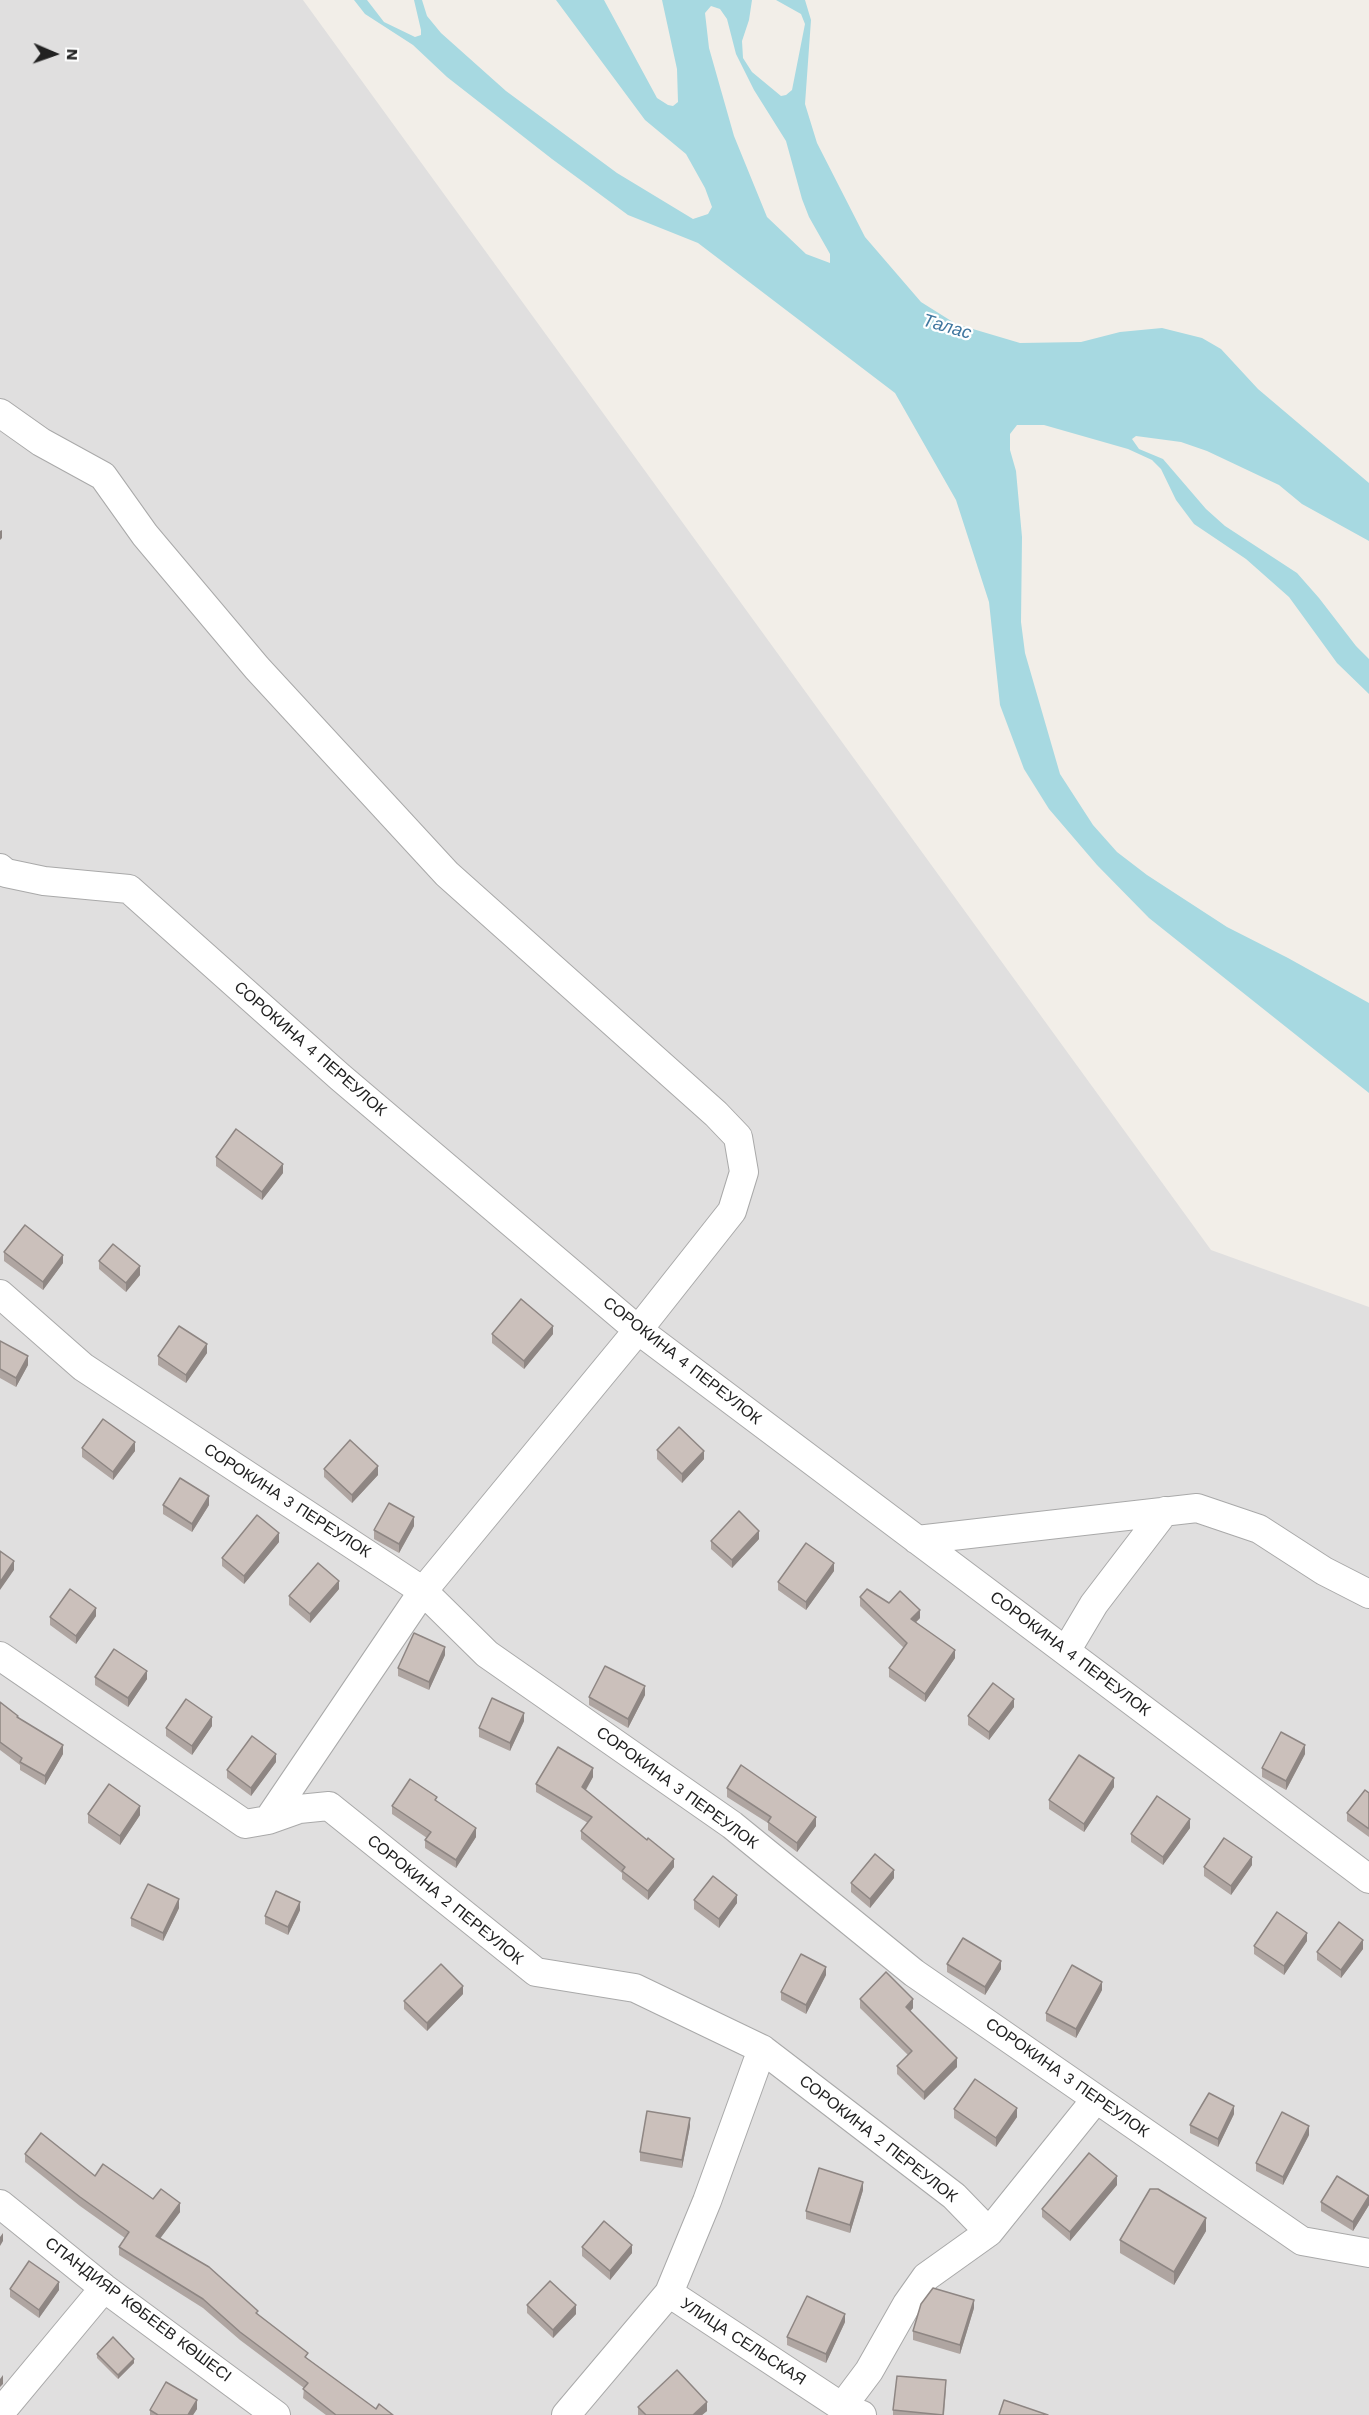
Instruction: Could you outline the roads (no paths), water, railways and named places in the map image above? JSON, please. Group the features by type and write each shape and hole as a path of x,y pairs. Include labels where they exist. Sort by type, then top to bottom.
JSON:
{"street":[{"path":"0,413 41,442 103,476 145,535 257,668 447,874 716,1114 738,1137 744,1172 732,1211 638,1330 423,1591 268,1820"},
{"name":"СОРОКИНА 4 ПЕРЕУЛОК","path":"0,868 6,873 44,881 129,889 340,1077 638,1330 1369,1879"},
{"name":"СОРОКИНА 3 ПЕРЕУЛОК","path":"0,1294 83,1367 423,1591 487,1654 732,1825 914,1973 1302,2241 1369,2253"},
{"path":"917,1540 1197,1508 1259,1529 1324,1571 1369,1594"},
{"path":"1066,1652 1094,1604 1166,1511"},
{"name":"СОРОКИНА 2 ПЕРЕУЛОК","path":"0,1656 245,1824 268,1820 299,1809 329,1806 536,1972 635,1988 762,2049 954,2196 989,2232"},
{"path":"669,2293 707,2201 762,2049"},
{"path":"852,2411 869,2371 907,2304 926,2277 989,2232 1096,2099"},
{"name":"СПАНДИЯР КӨБЕЕВ КӨШЕСІ","path":"0,2204 104,2288 276,2415"},
{"path":"0,2413 104,2288"},
{"name":"УЛИЦА СЕЛЬСКАЯ","path":"566,2415 669,2293 852,2411"}],"water":[{"name":"Талас","path":"354,0 367,0 384,22 415,37 421,35 421,30 414,0 422,0 427,16 441,33 506,91 617,173 693,219 708,214 712,207 705,188 686,154 645,120 556,0 604,0 657,98 673,106 678,102 677,69 662,0 752,0 749,20 742,41 743,58 752,72 781,96 792,90 805,24 801,14 776,0 805,0 811,20 805,104 817,143 865,237 921,302 956,324 1020,343 1081,342 1120,332 1162,328 1202,338 1221,349 1258,389 1369,483 1369,541 1302,504 1279,485 1207,451 1181,442 1136,436 1132,439 1139,449 1163,459 1206,509 1225,526 1297,573 1369,659 1369,694 1337,663 1289,597 1246,559 1194,524 1176,500 1161,469 1152,460 1128,449 1044,425 1017,425 1010,434 1010,450 1016,471 1022,537 1021,622 1025,653 1060,774 1093,825 1117,852 1147,875 1227,927 1369,1003 1369,1093 1149,918 1097,865 1049,809 1024,769 1000,705 989,602 956,500 895,393 698,243 628,215 447,77 413,45 365,14","holes":["711,6 720,9 727,19 736,54 754,90 786,141 802,199 809,217 830,254 830,263 806,254 767,217 734,136 709,48 705,13"]}]}
